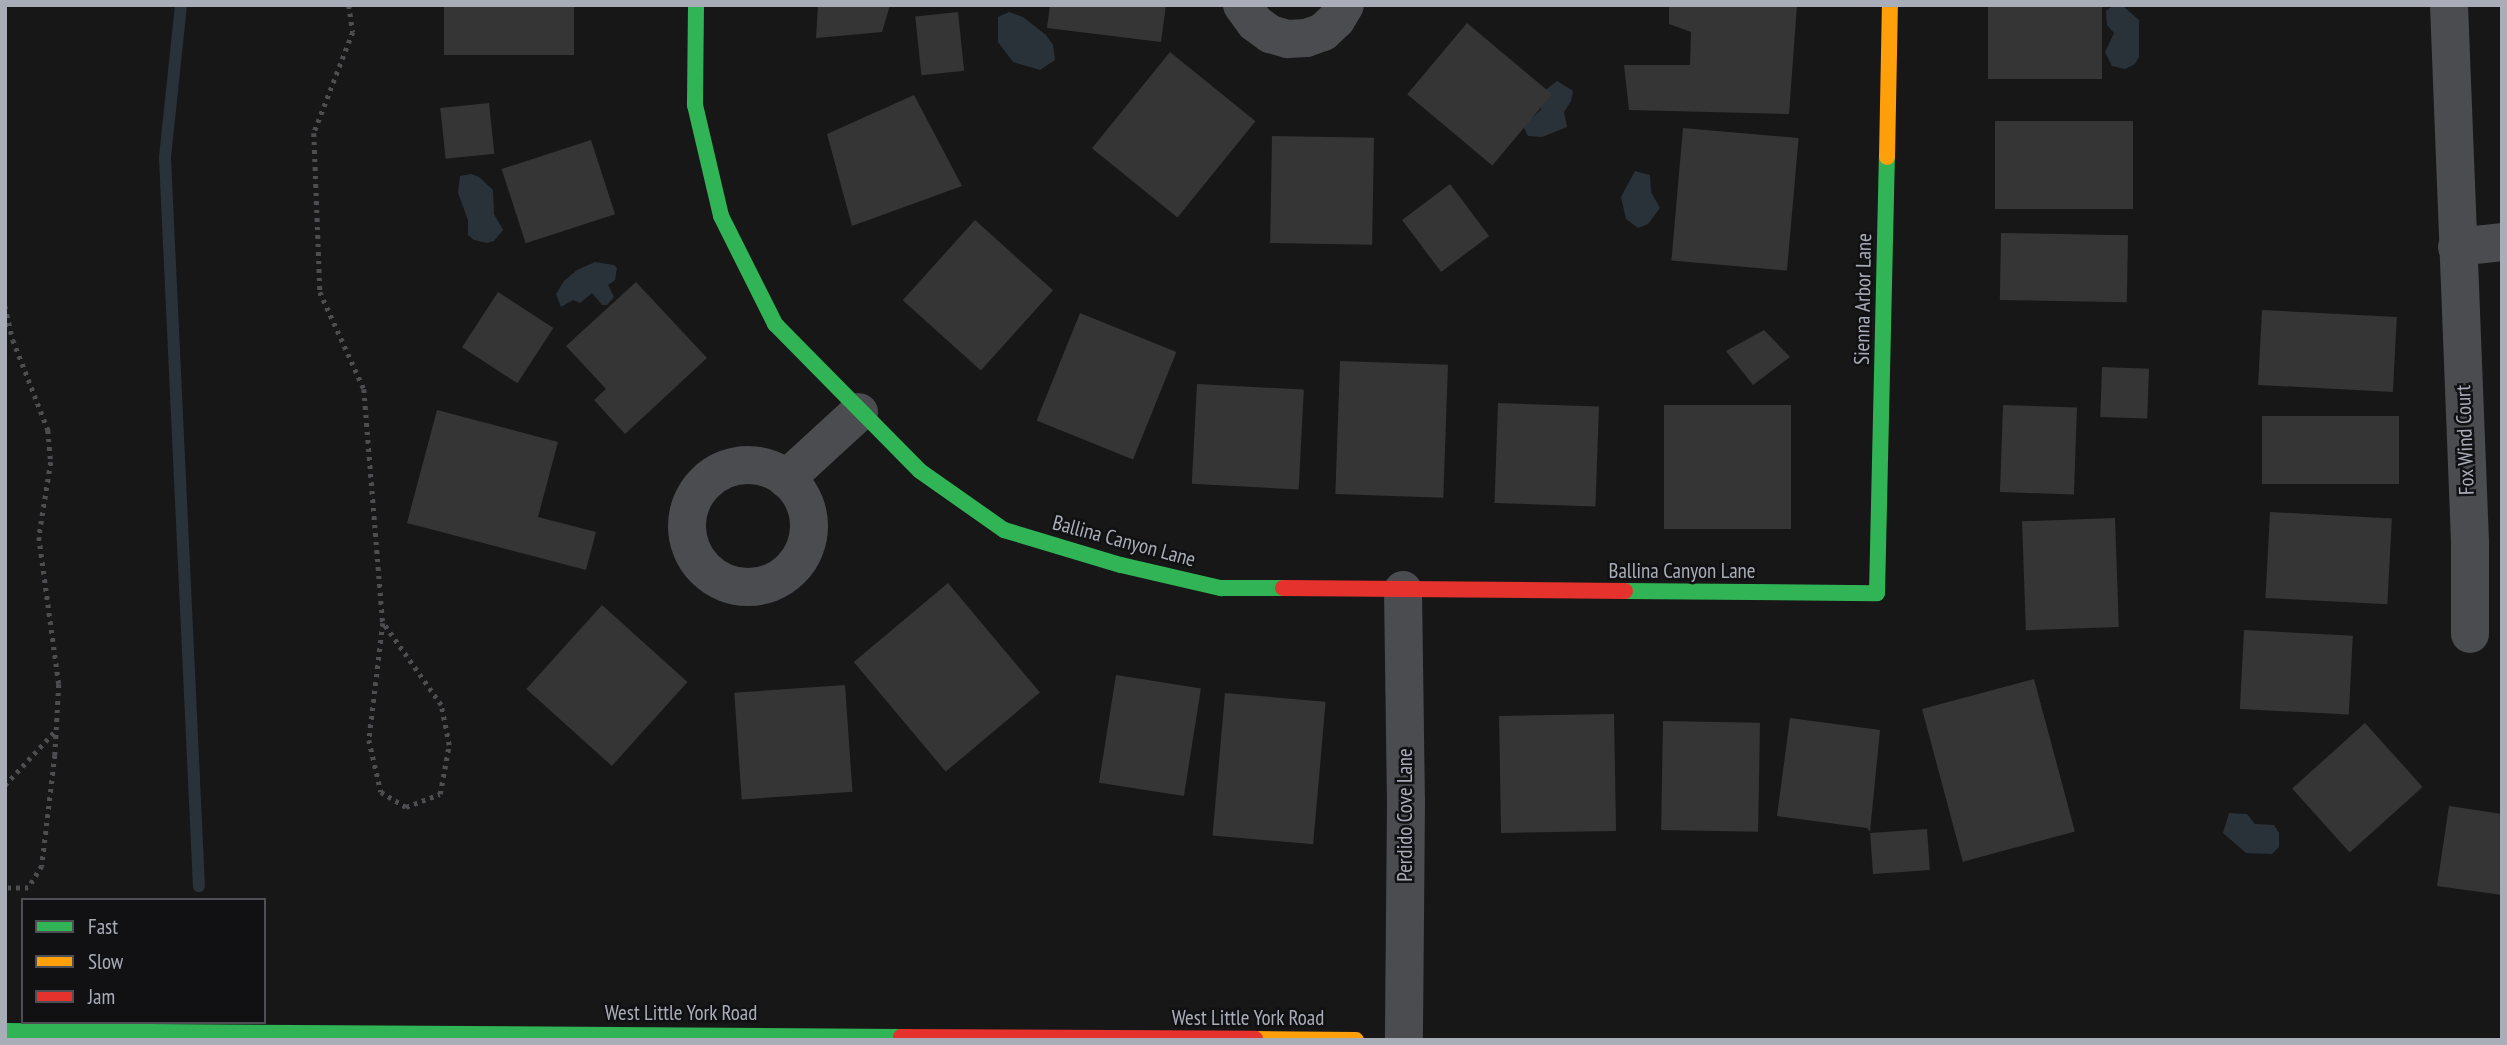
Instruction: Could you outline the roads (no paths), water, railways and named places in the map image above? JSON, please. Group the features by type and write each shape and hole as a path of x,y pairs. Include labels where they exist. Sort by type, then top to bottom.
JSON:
{"street":[{"name":"Ballina Canyon Lane","path":"696,5 695,105 721,216 775,324 920,471 1004,530 1122,565 1221,588 1877,593"},
{"path":"1242,5 1262,29 1288,39 1306,38 1323,32 1336,20 1345,5"},
{"name":"Sienna Arbor Lane","path":"1877,593 1890,5"},
{"name":"Fox Wind Court","path":"2449,5 2469,533 2470,634"},
{"path":"2457,247 2502,242"},
{"path":"786,479 859,412"},
{"name":"Perdido Cove Lane","path":"1403,590 1406,801 1404,1040"},
{"name":"West Little York Road","path":"5,1031 1356,1040"}],"waterway":[{"path":"181,5 165,158 199,886"}]}
